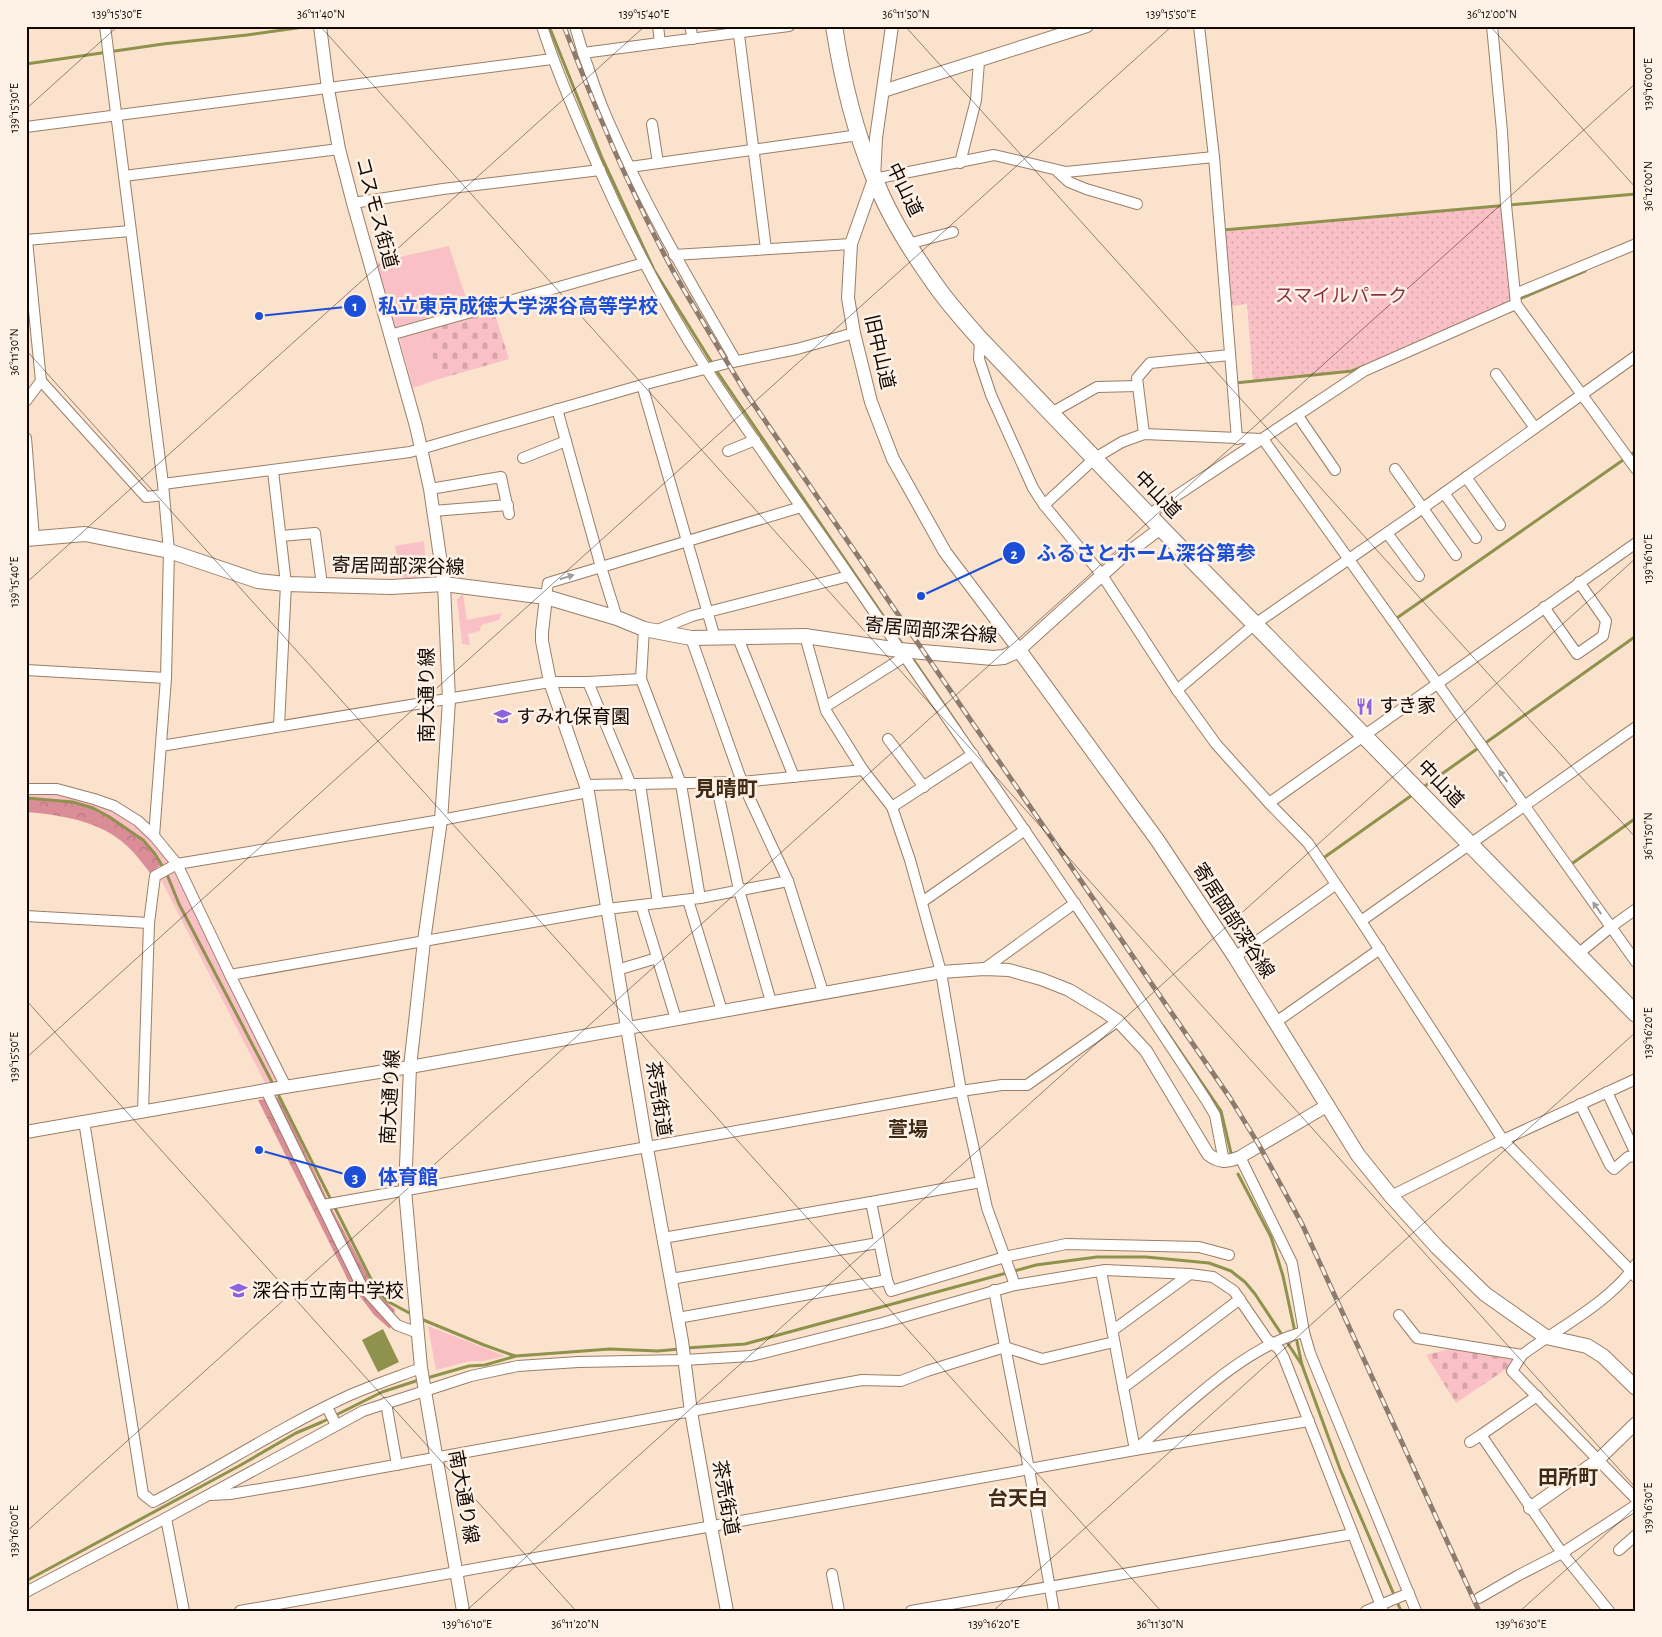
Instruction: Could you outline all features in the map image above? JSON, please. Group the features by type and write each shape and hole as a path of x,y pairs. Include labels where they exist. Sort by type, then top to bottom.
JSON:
{"highway":[{"name":"中山道","path":"834,26 845,86 874,179 908,244 932,281 980,339 1161,528 1636,1014"}],"main road":[{"name":"寄居岡部深谷線","path":"30,538 84,534 169,551 258,581 286,584 391,587 444,584 546,597 617,618 649,630 691,638 805,636 902,654 993,658 1004,657 1019,650 1158,841 1235,957 1358,1155 1391,1196 1437,1247 1485,1294 1546,1337 1587,1346 1602,1356 1636,1388"}],"street":[{"path":"105,26 163,489 169,551 166,678 154,836"},
{"name":"コスモス街道","path":"320,26 328,88 353,204 422,450 430,489 444,584"},
{"path":"542,26 552,59 600,170 644,263 706,369 1142,1002 1215,1115 1224,1162"},
{"path":"575,26 603,109 630,167 674,256 736,361"},
{"path":"658,26 660,43"},
{"path":"690,26 692,39"},
{"path":"583,53 692,39 738,30 789,26"},
{"name":"旧中山道","path":"892,26 876,138 874,179 851,244 848,298 854,333 871,402 893,460 945,552 1019,650"},
{"path":"883,92 1087,26"},
{"path":"1199,26 1214,157 1238,439"},
{"path":"1492,26 1502,130 1506,205 1516,299 1636,469"},
{"path":"738,30 766,249"},
{"path":"26,127 552,59"},
{"path":"960,163 976,100 979,62"},
{"path":"652,124 658,163"},
{"path":"630,167 859,135"},
{"path":"124,176 340,149"},
{"path":"874,179 994,155 1066,172 1214,157"},
{"path":"353,204 442,189 600,170"},
{"path":"1056,170 1069,182 1137,204"},
{"path":"130,231 27,240 42,381 146,497 163,489 422,450 642,385 736,361 797,349 854,333"},
{"path":"908,244 953,232"},
{"path":"674,256 851,244"},
{"path":"1150,516 1158,508 1364,371 1636,244"},
{"path":"390,335 644,263"},
{"path":"980,339 979,359 991,395 1033,488 1044,505 1102,575 1177,690 1216,744 1308,843 1335,885 1361,920 1503,1140 1634,1270 1604,1298 1522,1355 1512,1371 1636,1499"},
{"path":"1144,434 1137,378 1150,363 1230,355"},
{"path":"1177,690 1255,624 1423,508 1636,356"},
{"path":"1496,374 1535,428"},
{"path":"26,401 42,381"},
{"path":"642,385 715,638"},
{"path":"1051,413 1097,387 1138,386"},
{"path":"557,409 600,567 617,618"},
{"path":"1298,416 1335,470"},
{"path":"1044,505 1095,458 1122,442 1144,434 1263,439"},
{"path":"26,438 30,538"},
{"path":"1263,439 1636,962"},
{"path":"728,451 755,440"},
{"path":"524,458 566,441"},
{"path":"1395,469 1456,555"},
{"path":"273,471 286,584 279,726"},
{"path":"430,489 501,477 508,510 433,511"},
{"path":"1466,477 1500,525"},
{"path":"1444,493 1476,538"},
{"path":"546,597 548,583 801,507"},
{"path":"1019,650 1122,557 1161,528"},
{"path":"280,536 315,533 322,585"},
{"path":"1387,533 1419,576"},
{"path":"1269,803 1636,542"},
{"path":"700,898 681,784 641,679 649,630 692,616 849,576"},
{"path":"1544,607 1578,654 1603,636 1606,621 1580,582"},
{"name":"南大通り線","path":"444,584 449,700 441,820 424,942 410,1067 405,1190 421,1368 463,1611"},
{"name":"茶売街道","path":"546,597 542,632 550,682 586,788 628,1028 646,1148 682,1341 691,1412 710,1526 727,1611"},
{"path":"805,636 825,707 863,770 892,807 910,860 941,972 961,1091 987,1208 1014,1282"},
{"path":"691,638 742,782 788,881 823,992"},
{"path":"738,638 794,776"},
{"path":"825,707 902,654"},
{"path":"26,670 166,678"},
{"path":"161,746 550,682 641,679"},
{"path":"588,682 636,784 658,903"},
{"path":"1361,920 1636,727"},
{"path":"888,739 924,787"},
{"path":"892,807 973,754"},
{"path":"143,1112 149,923 155,876 174,865 441,820 586,788 636,784 742,782 863,770"},
{"path":"716,783 739,890 771,1002"},
{"path":"26,789 58,789 94,798 114,806 138,821 154,836 174,865 286,1087"},
{"path":"922,902 1025,830"},
{"path":"230,975 607,909 688,900 788,881"},
{"path":"1235,957 1335,885"},
{"path":"688,900 722,1011"},
{"path":"984,969 1075,903"},
{"path":"641,905 676,1019"},
{"path":"1578,954 1636,909"},
{"path":"26,916 149,923"},
{"path":"1276,1022 1380,949"},
{"path":"617,970 657,958"},
{"path":"26,1132 410,1067 823,992 941,972 984,969 1009,970 1041,979 1069,990 1118,1021 1146,1050 1208,1154 1218,1161 1224,1162 1240,1157 1328,1105"},
{"path":"323,1205 961,1091 1002,1085 1027,1085 1118,1021"},
{"path":"1391,1196 1503,1140 1636,1080"},
{"path":"266,1090 361,1285 397,1325 418,1333"},
{"path":"1580,1104 1610,1166 1614,1169 1628,1157 1636,1155 1607,1092"},
{"path":"84,1121 143,1494 152,1502 197,1481 327,1407 378,1384 421,1368"},
{"path":"1240,1157 1290,1258 1294,1273 1289,1337 1284,1358 1382,1606"},
{"path":"663,1238 981,1182"},
{"path":"871,1202 878,1243 891,1291 1066,1244 1199,1247 1229,1255"},
{"path":"671,1279 878,1243"},
{"path":"1101,1271 1135,1450"},
{"path":"26,1592 166,1518 205,1494 363,1411 471,1376 518,1366 751,1356 882,1323 994,1290 1014,1282 1101,1271 1190,1274 1213,1277 1234,1291 1268,1339 1289,1337 1310,1353 1407,1594 1416,1611"},
{"path":"1112,1331 1190,1274"},
{"path":"678,1318 887,1280"},
{"path":"994,1290 1029,1469 1054,1611"},
{"path":"1123,1388 1240,1299"},
{"path":"1400,1315 1417,1338 1522,1355"},
{"path":"1135,1450 1225,1374 1253,1353 1289,1337"},
{"path":"205,1494 230,1494 862,1380 901,1381 1005,1346 1042,1359 1114,1342"},
{"path":"1470,1442 1537,1396"},
{"path":"386,1403 397,1465"},
{"path":"327,1407 336,1425"},
{"path":"240,1611 1135,1450 1308,1421"},
{"path":"1530,1508 1598,1460 1636,1423"},
{"path":"1481,1435 1562,1553 1609,1611"},
{"path":"197,1481 205,1494"},
{"path":"1479,1598 1519,1574 1562,1553 1636,1505"},
{"path":"166,1518 184,1611"},
{"path":"911,1611 949,1607 1050,1586 1353,1534"},
{"path":"1619,1550 1636,1535"},
{"path":"832,1574 839,1611"},
{"path":"1366,1611 1382,1606 1407,1594"}],"green space":[{"name":"スマイルパーク","path":"1506,205 1516,304 1364,371 1253,381 1247,304 1226,307 1220,230"},
{"path":"449,246 469,307 393,328 377,262"},
{"path":"493,308 509,359 439,379 424,328"},
{"path":"424,328 439,379 413,388 399,337"},
{"path":"424,541 426,568 417,579 406,580 401,575 395,546"},
{"path":"463,594 467,620 502,613 499,620 481,625 480,631 468,634 470,645 462,644 457,599"},
{"path":"26,792 57,792 112,809 152,840 171,866 277,1080 265,1083 159,876 166,871 143,840 108,816 45,800 26,798"},
{"path":"26,798 67,801 98,810 135,834 154,854 161,865 150,873 117,837 93,825 66,817 26,812"},
{"path":"279,1097 332,1209 377,1293 395,1310 390,1329 374,1315 349,1282 258,1100"},
{"path":"428,1326 505,1356 484,1361 470,1361 436,1370"},
{"path":"1453,1348 1512,1357 1515,1363 1456,1403 1426,1355"}],"shaded area":[{"path":"383,1329 399,1362 378,1372 362,1340"}],"waterway":[{"path":"26,64 163,44 311,26"},
{"path":"549,26 602,158 654,270 712,363"},
{"path":"1223,230 1636,194"},
{"path":"1517,300 1585,271"},
{"path":"1235,383 1352,371 1364,366"},
{"path":"716,370 903,645"},
{"path":"1394,620 1636,451"},
{"path":"1422,788 1636,636"},
{"path":"911,656 960,728"},
{"path":"1322,859 1415,793"},
{"path":"26,798 73,802 93,808 143,840 155,854 166,872 179,904 273,1084"},
{"path":"1570,865 1636,818"},
{"path":"1163,1026 1221,1111 1231,1153"},
{"path":"277,1092 331,1200"},
{"path":"1238,1174 1271,1237 1283,1276 1302,1365 1340,1469 1401,1611"},
{"path":"334,1206 375,1287 387,1301 413,1315"},
{"path":"686,1348 745,1344 1036,1265 1097,1257 1146,1257 1209,1263 1231,1271 1245,1282 1255,1294 1302,1365"},
{"path":"421,1319 515,1356"},
{"path":"427,1378 469,1366 485,1365 516,1356 610,1349 658,1351 680,1349"},
{"path":"26,1581 239,1466 296,1433 382,1392 419,1380"}],"railway":[{"path":"564,26 601,119 642,210 672,269 744,390 1230,1098 1259,1145 1302,1224 1479,1611"}],"place":[{"name":"私立東京成徳大学深谷高等学校","path":"259,316"},
{"name":"ふるさとホーム深谷第参","path":"921,596"},
{"name":"すき家","path":"1365,706"},
{"name":"すみれ保育園","path":"502,717"},
{"name":"体育館","path":"259,1150"},
{"name":"深谷市立南中学校","path":"238,1291"}],"district":[{"name":"見晴町","path":"726,789"},
{"name":"萱場","path":"908,1130"},
{"name":"田所町","path":"1568,1478"},
{"name":"台天白","path":"1018,1499"}]}
